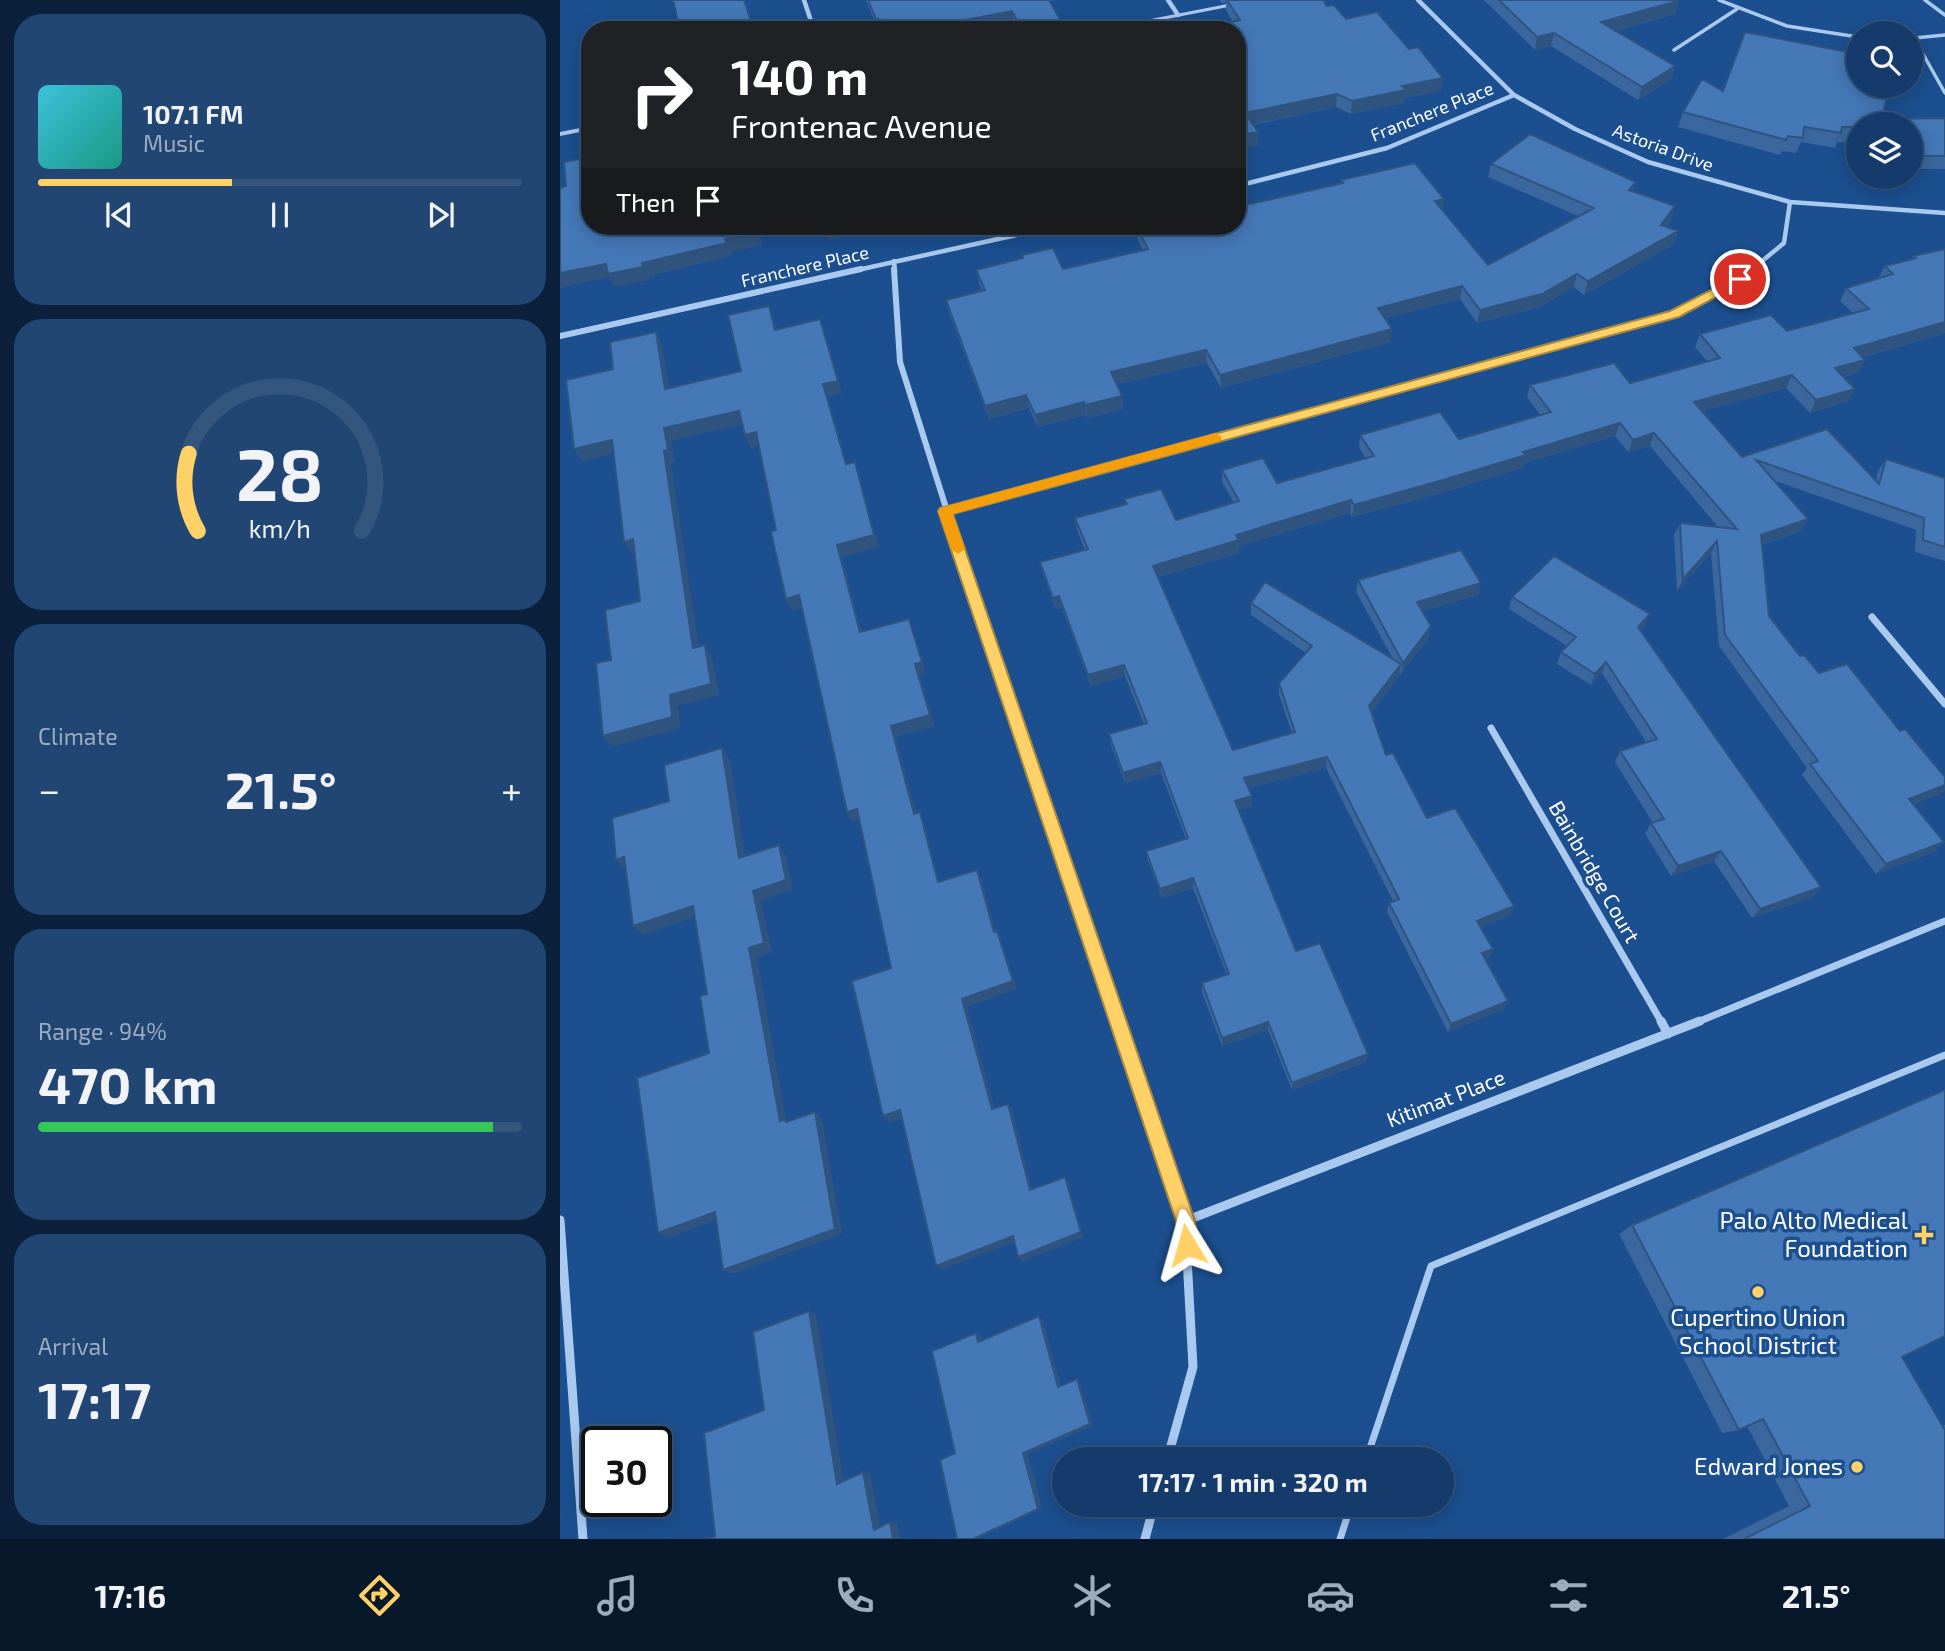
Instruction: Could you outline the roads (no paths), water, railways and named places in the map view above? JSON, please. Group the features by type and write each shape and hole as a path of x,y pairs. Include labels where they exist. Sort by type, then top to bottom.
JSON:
{"street":[{"path":"804,0 811,21"},
{"path":"1168,0 1178,15"},
{"path":"1146,21 1260,0"},
{"name":"Astoria Drive","path":"1418,0 1514,95 1575,129 1648,162 1790,202 1945,213"},
{"name":"Franchere Place","path":"1246,184 1387,148 1514,95"},
{"path":"560,134 581,130"},
{"path":"945,511 1675,314 1740,279 1784,243 1790,202"},
{"name":"Franchere Place","path":"560,337 1014,235"},
{"path":"894,261 900,362 945,511 1185,1221 1193,1367 1171,1447"},
{"path":"1872,617 1945,704"},
{"name":"Bainbridge Court","path":"1491,728 1668,1034"},
{"name":"Kitimat Place","path":"1185,1221 1668,1034 1945,921"},
{"path":"560,1220 583,1539"},
{"path":"1145,1539 1151,1517"}],"lane":[{"path":"1719,0 1737,9 1784,24 1846,35"},
{"path":"1925,0 1945,15"},
{"path":"1674,50 1737,9"},
{"path":"1923,37 1945,35"},
{"path":"1923,55 1945,93"},
{"path":"1370,1447 1431,1266 1945,1056"},
{"path":"1340,1539 1347,1517"}],"place":[{"name":"Palo Alto Medical Foundation","path":"1924,1235"},
{"name":"Cupertino Union School District","path":"1758,1292"},
{"name":"Edward Jones","path":"1857,1467"}]}
